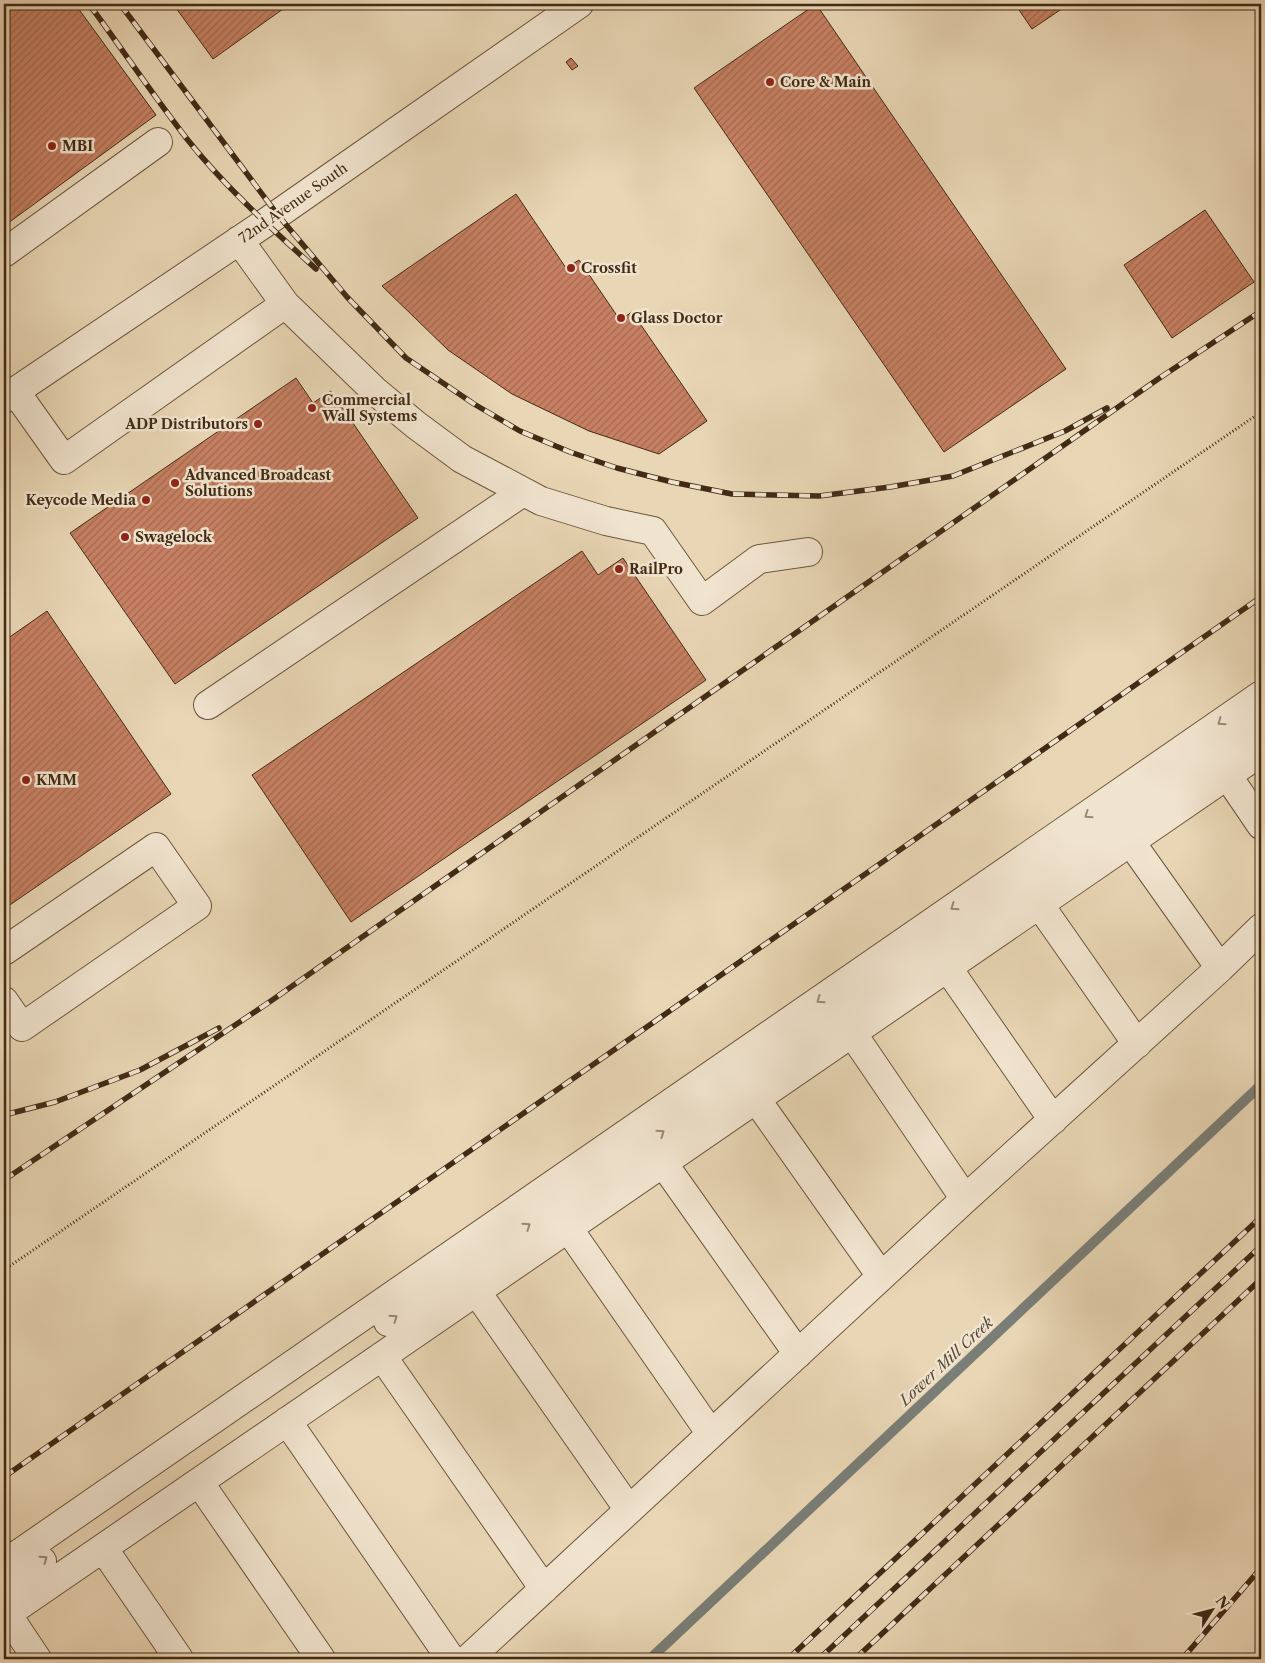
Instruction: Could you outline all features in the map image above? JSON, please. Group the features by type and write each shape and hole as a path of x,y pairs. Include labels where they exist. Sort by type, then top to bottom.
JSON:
{"street":[{"name":"72nd Avenue South","path":"9,395 239,240 579,4"},
{"path":"4,253 158,142"},
{"path":"239,240 284,304 375,392 416,425 462,460 541,502 606,522 653,531 702,601 758,559 808,552"},
{"path":"9,395 64,460 284,304"},
{"path":"208,705 523,492"},
{"path":"4,1564 1261,695"},
{"path":"4,1587 1261,719"},
{"path":"37,1659 5,1615 1261,752"},
{"path":"1227,775 1261,825"},
{"path":"1130,841 1220,968"},
{"path":"4,951 156,847 197,906 22,1027 4,1001"},
{"path":"1039,904 1137,1044"},
{"path":"468,1659 881,1276 1220,968 1261,928"},
{"path":"948,967 1053,1120"},
{"path":"852,1033 965,1199"},
{"path":"756,1099 881,1276"},
{"path":"663,1163 798,1354"},
{"path":"568,1228 712,1434"},
{"path":"476,1291 629,1510"},
{"path":"382,1356 544,1589"},
{"path":"287,1422 451,1659"},
{"path":"198,1482 321,1659"},
{"path":"103,1548 179,1659"}],"path":[{"path":"4,1270 1261,412"}],"building":[{"path":"4,4 75,4 156,115 4,226"},
{"path":"173,4 290,4 213,59"},
{"path":"816,4 1066,369 944,452 694,88"},
{"path":"1015,4 1069,4 1032,29"},
{"path":"571,58 578,66 572,70 566,62"},
{"path":"516,194 566,268 579,260 620,320 632,312 707,421 659,454 589,431 512,394 448,350 382,286"},
{"path":"1205,210 1254,282 1172,338 1124,265"},
{"path":"296,378 313,403 331,391 418,518 175,684 70,533"},
{"path":"582,551 598,575 623,558 706,680 351,922 252,775"},
{"path":"47,611 171,794 4,909 4,641"}],"waterway":[{"name":"Lower Mill Creek","path":"650,1659 1261,1085"}],"railway":[{"path":"89,4 162,106 202,157 249,207 316,269"},
{"path":"120,4 277,214 347,297 406,358 474,404 520,431 570,452 617,468 672,482 732,494 819,496 890,487 953,476 1065,431 1107,408"},
{"path":"4,1180 268,1003 1161,377 1261,311"},
{"path":"4,1477 1261,597"},
{"path":"4,1115 55,1102 140,1070 219,1028"},
{"path":"788,1659 1261,1217"},
{"path":"819,1659 1261,1246"},
{"path":"855,1659 1261,1279"},
{"path":"1182,1659 1261,1568"}],"place":[{"name":"Core & Main","path":"770,82"},
{"name":"MBI","path":"52,146"},
{"name":"Crossfit","path":"571,268"},
{"name":"Glass Doctor","path":"621,318"},
{"name":"Commercial Wall Systems","path":"312,408"},
{"name":"ADP Distributors","path":"258,424"},
{"name":"Advanced Broadcast Solutions","path":"175,483"},
{"name":"Keycode Media","path":"146,500"},
{"name":"Swagelock","path":"125,537"},
{"name":"RailPro","path":"619,569"},
{"name":"KMM","path":"26,780"}]}
